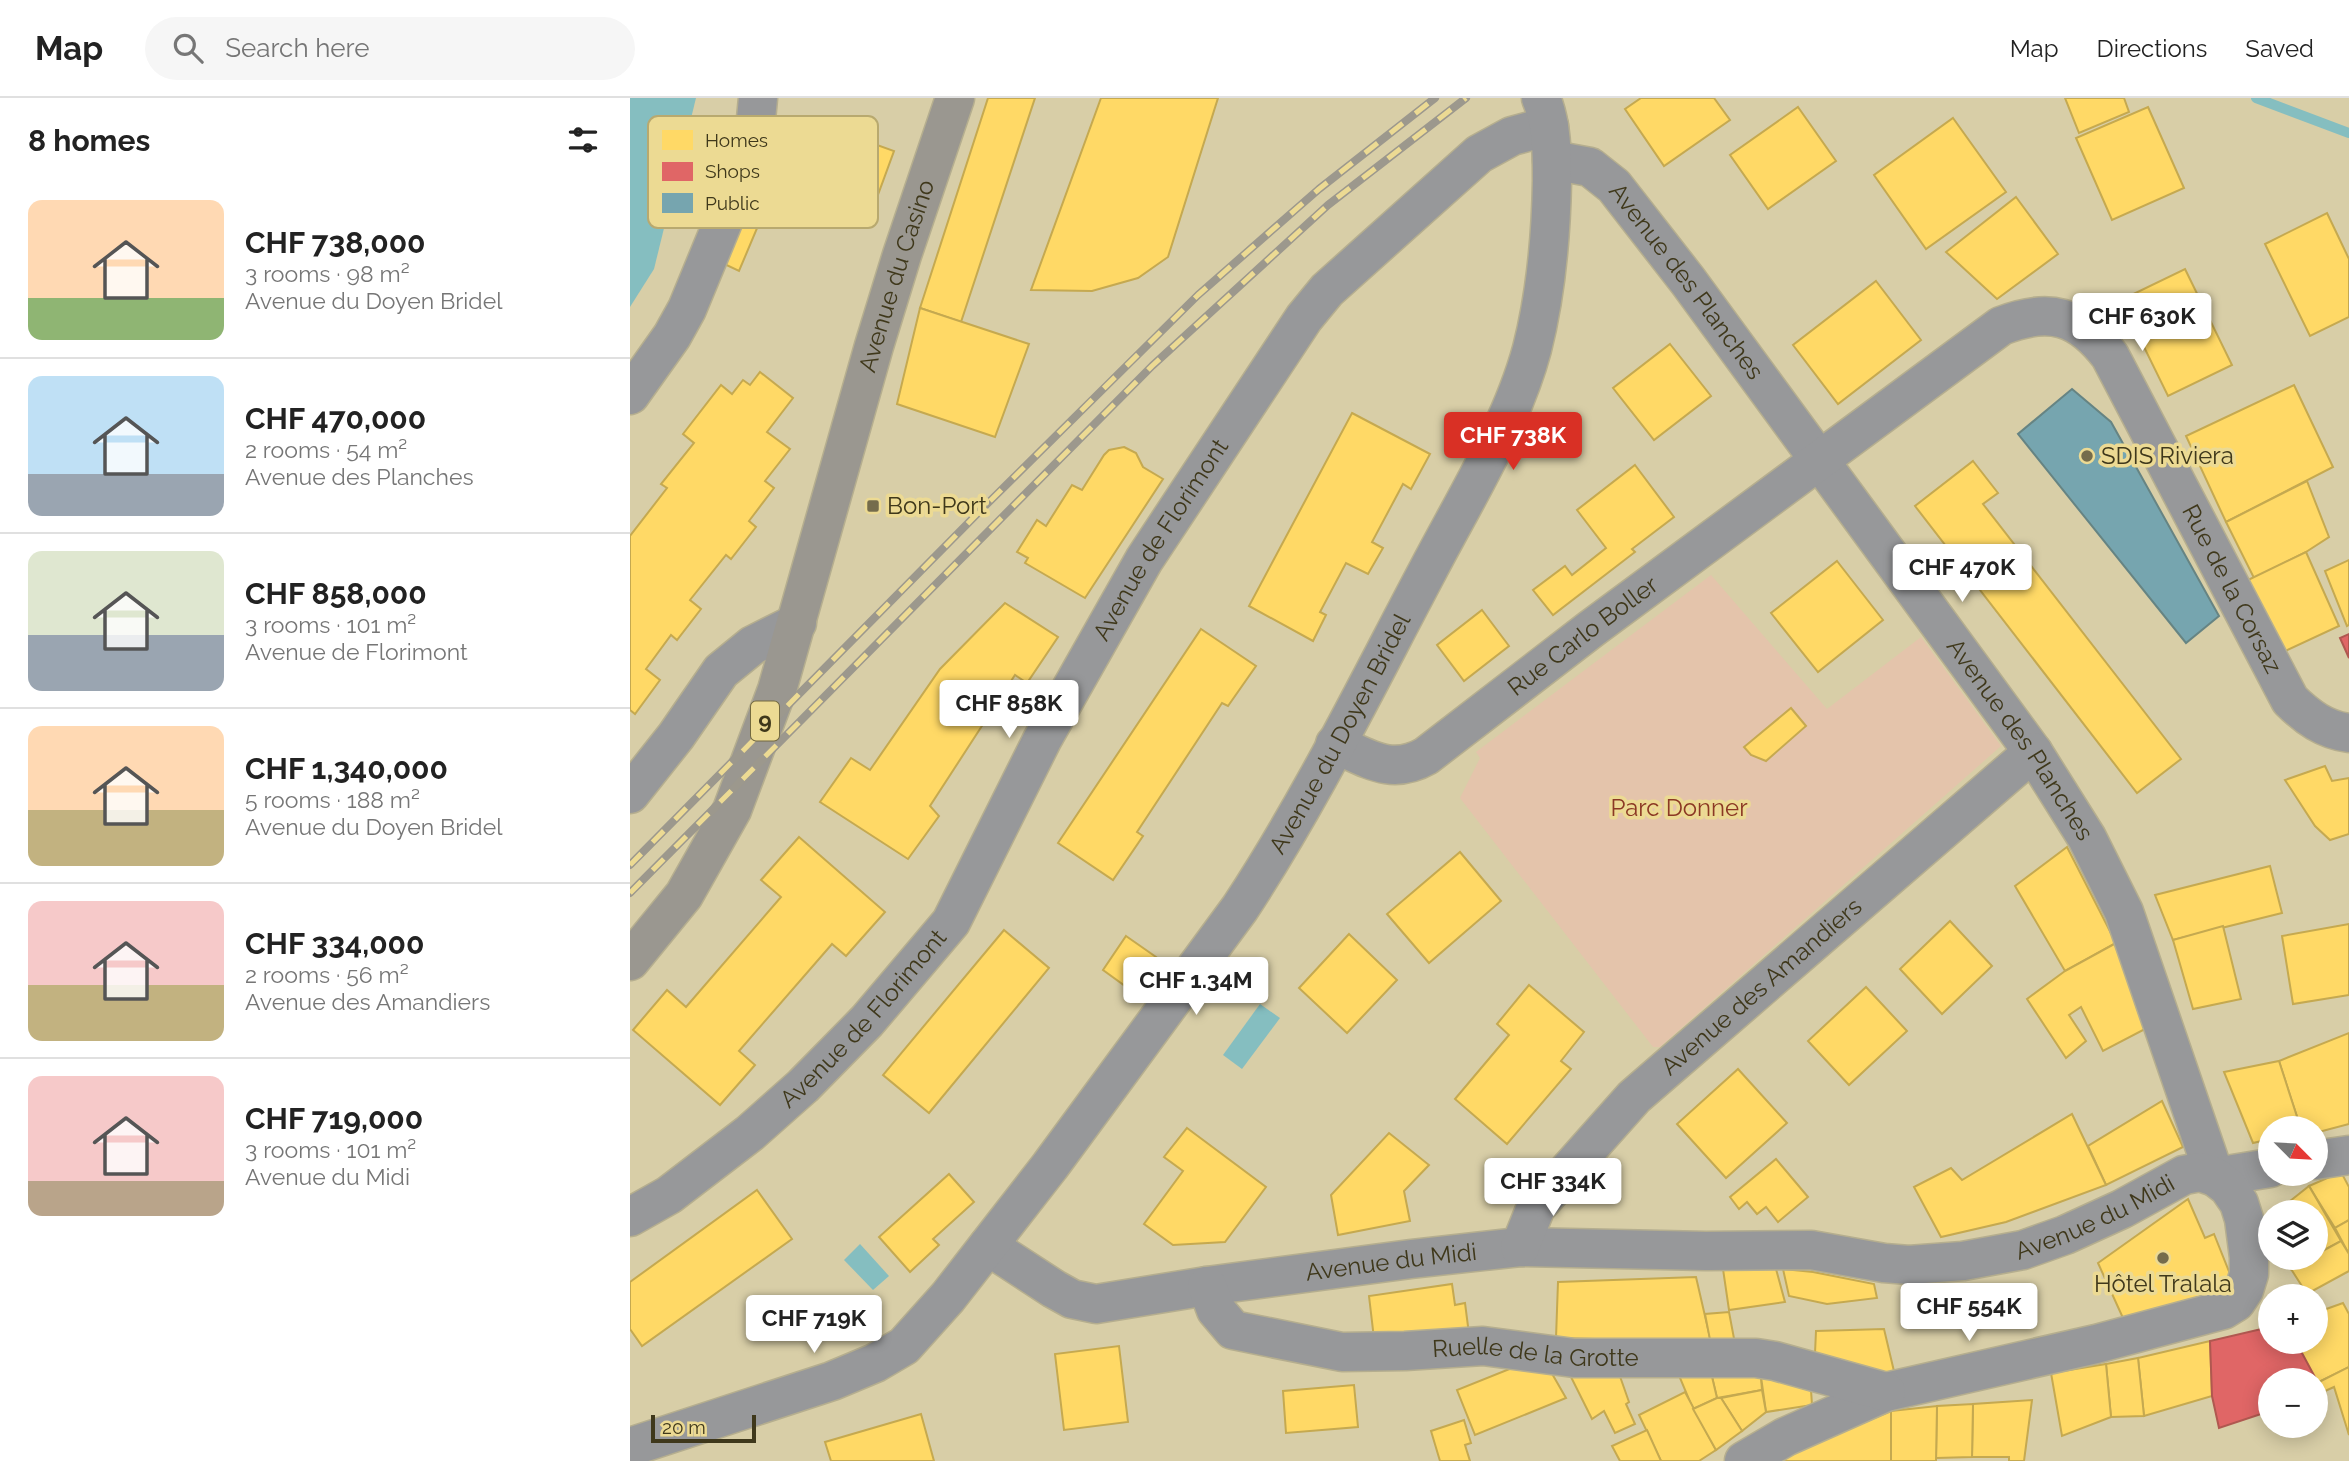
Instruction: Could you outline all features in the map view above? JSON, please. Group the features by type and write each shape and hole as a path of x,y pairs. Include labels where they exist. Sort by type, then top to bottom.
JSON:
{"main road":[{"name":"Avenue du Casino","path":"797,623 902,255 956,98"},
{"name":"9","path":"630,961 684,895 732,810 777,690 797,623"}],"street":[{"path":"756,116 758,98"},
{"name":"Avenue de Florimont","path":"630,1217 669,1195 750,1133 803,1086 867,1021 951,922 1042,740 1143,560 1304,318 1327,290 1479,154 1512,136 1548,128"},
{"name":"Avenue des Planches","path":"1548,128 1614,186 1688,281 2033,752 2087,838 2124,912 2215,1177"},
{"name":"Avenue du Doyen Bridel","path":"988,1246 1240,908 1267,866 1335,744 1503,427 1531,351 1549,260 1548,128"},
{"path":"630,394 672,336 687,309 720,228"},
{"name":"Rue de la Corsaz","path":"1818,461 2001,326 2021,318 2046,316 2067,319 2086,328 2110,356 2290,700 2306,715 2323,725 2349,733"},
{"name":"Rue Carlo Boller","path":"1335,744 1390,766 1402,766 1426,756 1591,629 1818,461"},
{"path":"630,794 676,736 721,671 752,645 797,623"},
{"name":"Avenue des Amandiers","path":"1520,1247 1536,1208 1634,1097 2033,752"},
{"path":"2328,1158 2349,1155"},
{"name":"Avenue du Midi","path":"988,1246 1072,1299 1096,1304 1207,1286 1520,1247 1811,1250 1884,1264 1909,1265 1963,1261 2023,1251 2065,1236 2184,1175 2200,1172 2215,1177 2258,1170"},
{"path":"1744,1461 1785,1437 1886,1392 2096,1344 2223,1310 2236,1302 2244,1290 2249,1274 2249,1258 2239,1203 2228,1187 2215,1177"},
{"path":"630,1447 832,1381 893,1354 931,1318 988,1246"},
{"name":"Ruelle de la Grotte","path":"1207,1286 1219,1316 1233,1330 1342,1352 1405,1352 1483,1346 1574,1358 1756,1359 1775,1361 1886,1392"}],"green space":[{"name":"Parc Donner","path":"1711,575 1827,709 1921,637 2001,746 1660,1047 1653,1047 1460,798 1480,758 1476,752"}],"water":[{"path":"630,98 696,98 692,116 648,116 648,228 664,228 654,269 630,307"},
{"path":"1260,1004 1280,1018 1242,1069 1223,1055"},
{"path":"860,1244 889,1276 873,1290 844,1260"}],"building: Homes":[{"path":"988,98 1035,98 961,322 920,308"},
{"path":"1101,98 1218,98 1168,257 1138,278 1092,291 1031,290"},
{"path":"1641,98 1714,98 1730,120 1664,166 1625,109"},
{"path":"2065,98 2124,98 2129,112 2079,133"},
{"path":"1798,107 1836,161 1768,209 1730,155"},
{"path":"2148,107 2184,188 2112,220 2076,138"},
{"path":"1953,118 2006,192 1926,249 1874,175"},
{"path":"878,145 894,151 878,195"},
{"path":"2016,197 2058,254 1997,299 1946,252"},
{"path":"2327,213 2349,259 2349,317 2310,336 2265,244"},
{"path":"732,228 757,228 739,271 718,261"},
{"path":"2185,269 2232,365 2168,396 2121,300"},
{"path":"1876,281 1921,340 1838,404 1793,345"},
{"path":"920,308 1029,344 995,437 897,404"},
{"path":"1670,344 1711,396 1654,440 1613,388"},
{"path":"760,372 793,398 767,432 790,449 765,481 774,488 749,521 756,527 731,559 726,555 690,600 701,609 677,640 671,635 646,669 660,680 635,714 630,710 630,536 667,488 661,484 694,443 683,434 721,385 732,394 743,380 750,385"},
{"path":"2294,385 2333,467 2226,522 2186,436"},
{"path":"1352,413 1430,454 1411,489 1403,484 1372,542 1383,548 1368,574 1346,563 1320,612 1326,615 1313,641 1249,606"},
{"path":"1124,447 1136,453 1143,467 1163,479 1085,598 1025,563 1028,558 1017,552 1037,520 1046,526 1072,485 1082,490 1104,455 1109,450"},
{"path":"1973,461 1998,493 1983,504 2181,759 2137,793 1915,506"},
{"path":"1635,465 1674,517 1632,549 1635,552 1553,615 1533,590 1565,566 1572,575 1606,548 1577,510"},
{"path":"2307,481 2329,537 2306,552 2254,578 2226,522"},
{"path":"2306,552 2339,626 2281,653 2248,580"},
{"path":"2349,560 2349,625 2347,626 2325,571"},
{"path":"1837,561 1883,620 1818,672 1771,613"},
{"path":"1005,603 1058,637 1027,683 1015,675 930,806 939,816 908,859 820,802 851,758 870,770 940,669"},
{"path":"1482,610 1509,646 1464,681 1437,645"},
{"path":"1201,629 1256,666 1228,706 1222,703 1137,832 1143,836 1113,880 1058,843"},
{"path":"1791,708 1806,726 1766,761 1751,755 1744,747"},
{"path":"2325,766 2332,781 2349,778 2349,834 2330,840 2315,826 2285,780"},
{"path":"799,837 885,912 846,956 832,944 739,1051 755,1065 720,1105 633,1030 667,990 686,1007 781,897 761,880"},
{"path":"2067,847 2116,943 2065,971 2015,886"},
{"path":"1460,852 1501,901 1429,963 1387,914"},
{"path":"2270,866 2282,913 2173,940 2155,895"},
{"path":"1950,921 1992,966 1942,1014 1900,969"},
{"path":"2349,924 2349,995 2293,1004 2282,936"},
{"path":"2223,926 2241,999 2193,1009 2173,940"},
{"path":"1004,930 1049,968 929,1113 883,1075"},
{"path":"1349,934 1397,980 1347,1033 1299,988"},
{"path":"1126,936 1156,957 1132,991 1103,970"},
{"path":"2116,943 2147,1028 2103,1051 2081,1007 2069,1015 2086,1041 2066,1058 2027,999 2065,971"},
{"path":"1529,985 1584,1032 1561,1061 1571,1069 1507,1144 1455,1099 1509,1035 1497,1024"},
{"path":"1866,987 1907,1031 1849,1085 1808,1041"},
{"path":"2349,1033 2349,1124 2328,1130 2328,1116 2297,1116 2279,1061"},
{"path":"2279,1061 2297,1116 2258,1116 2258,1142 2253,1143 2224,1072"},
{"path":"1738,1069 1787,1123 1726,1178 1677,1124"},
{"path":"2162,1101 2183,1147 2106,1185 2088,1146"},
{"path":"2072,1114 2106,1185 2006,1222 1941,1237 1914,1187 1951,1168 1962,1180"},
{"path":"1187,1128 1266,1187 1225,1242 1173,1245 1144,1224 1183,1171 1164,1157"},
{"path":"1389,1133 1429,1165 1404,1191 1410,1221 1338,1235 1331,1195"},
{"path":"1776,1159 1808,1197 1778,1222 1766,1207 1757,1214 1747,1202 1739,1209 1730,1197"},
{"path":"2341,1172 2349,1187 2349,1220 2335,1228 2328,1217 2328,1200 2318,1200 2309,1186 2328,1186 2328,1178"},
{"path":"949,1174 974,1202 933,1239 939,1245 910,1272 879,1237"},
{"path":"2309,1186 2317,1200 2291,1200"},
{"path":"757,1190 792,1239 642,1346 630,1329 630,1282"},
{"path":"2188,1199 2205,1238 2214,1234 2236,1289 2123,1318 2098,1263"},
{"path":"2328,1219 2341,1241 2328,1248"},
{"path":"2349,1220 2349,1254 2335,1228"},
{"path":"2341,1241 2349,1254 2349,1271 2325,1284 2301,1284 2292,1270 2328,1270 2328,1248"},
{"path":"1723,1269 1776,1269 1785,1302 1729,1310"},
{"path":"1783,1269 1874,1284 1877,1298 1827,1304 1789,1296"},
{"path":"1696,1277 1711,1342 1556,1338 1558,1282"},
{"path":"1452,1284 1455,1305 1465,1303 1469,1334 1375,1347 1369,1296"},
{"path":"2343,1303 2349,1314 2349,1367 2328,1378 2328,1368 2309,1368 2302,1354 2328,1354 2328,1308"},
{"path":"1729,1312 1736,1349 1712,1350 1705,1314"},
{"path":"1884,1329 1897,1384 1815,1353 1816,1331"},
{"path":"2210,1341 2212,1396 2144,1416 2138,1358"},
{"path":"1119,1346 1128,1422 1064,1430 1055,1354"},
{"path":"2138,1358 2144,1416 2111,1417 2106,1364"},
{"path":"1527,1362 1547,1365 1566,1398 1475,1435 1457,1390"},
{"path":"1709,1364 1761,1377 1762,1390 1717,1398"},
{"path":"1709,1364 1717,1398 1693,1409 1675,1366"},
{"path":"2106,1364 2111,1417 2062,1436 2051,1373"},
{"path":"1616,1365 1629,1402 1626,1404 1635,1424 1615,1433 1604,1411 1592,1419 1566,1367"},
{"path":"2349,1367 2349,1435 2334,1387 2328,1390 2328,1378"},
{"path":"1810,1375 1812,1405 1766,1412 1761,1377"},
{"path":"1354,1385 1358,1427 1286,1433 1283,1391"},
{"path":"1762,1390 1766,1412 1742,1431 1721,1398"},
{"path":"1685,1392 1716,1450 1699,1461 1661,1461 1639,1415"},
{"path":"1721,1398 1742,1431 1716,1450 1693,1409"},
{"path":"2032,1400 2024,1461 2009,1461 2009,1457 1972,1457 1973,1404"},
{"path":"1973,1404 1972,1457 1936,1458 1937,1406"},
{"path":"1937,1406 1936,1461 1891,1461 1891,1411"},
{"path":"1891,1411 1891,1461 1772,1461"},
{"path":"921,1414 934,1461 831,1461 825,1442"},
{"path":"1464,1420 1471,1443 1465,1445 1470,1461 1440,1461 1431,1431"},
{"path":"1647,1430 1661,1461 1620,1461 1612,1446"}],"building: Shops":[{"path":"2349,634 2349,658 2340,638"},
{"path":"2258,1330 2258,1354 2302,1354 2310,1368 2258,1368 2258,1415 2219,1428 2212,1396 2210,1341"}],"building: Public":[{"path":"2072,389 2111,422 2219,616 2186,643 2018,434"}],"waterway":[{"path":"2256,98 2349,133"}],"railway":[{"path":"630,865 1198,295 1319,189 1435,98"},
{"path":"630,893 1152,366 1328,205 1466,98"}],"place":[{"name":"SDIS Riviera","path":"2087,456"},
{"name":"Bon-Port","path":"873,506"},
{"name":"Hôtel Tralala","path":"2163,1258"}]}
